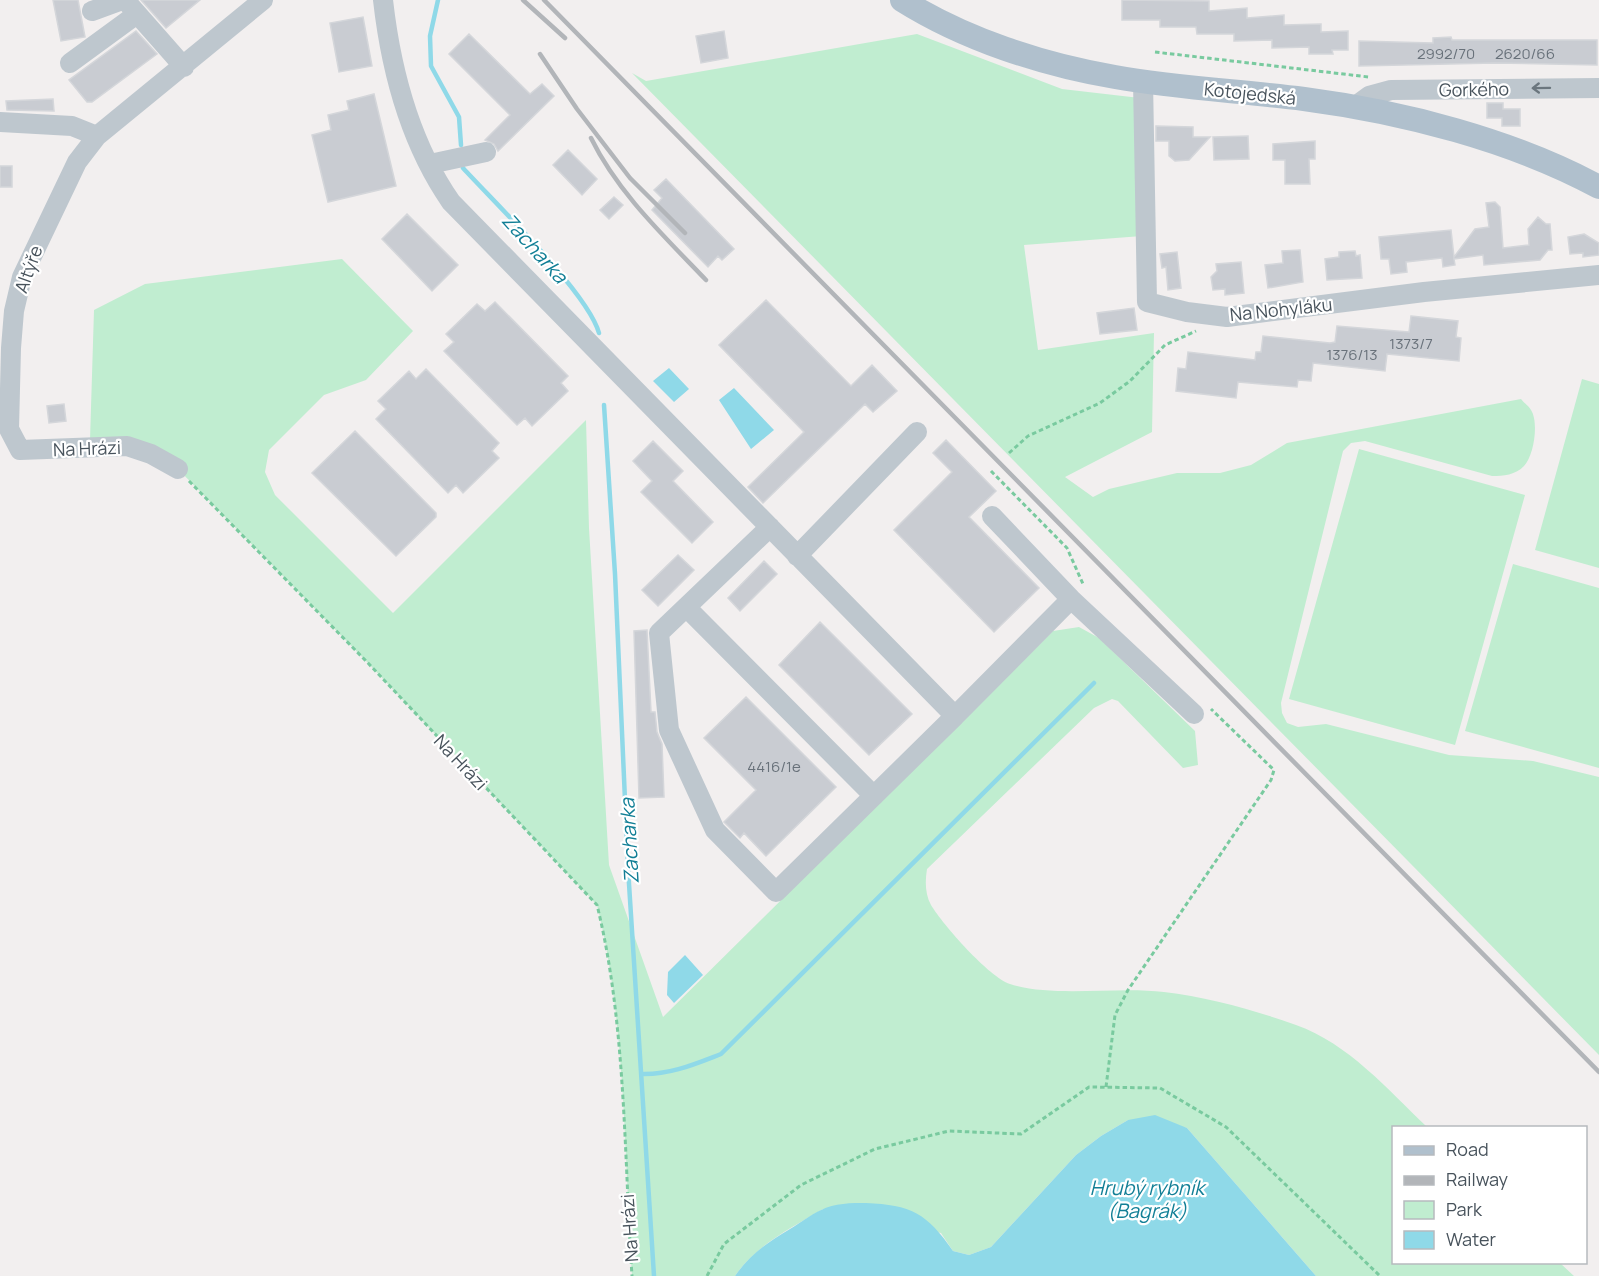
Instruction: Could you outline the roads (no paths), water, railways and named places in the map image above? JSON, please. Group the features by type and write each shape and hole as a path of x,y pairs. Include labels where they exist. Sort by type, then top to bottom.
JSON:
{"main road":[{"name":"Kotojedská","path":"902,0 954,27 1015,50 1098,74 1354,106 1422,122 1502,146 1564,169 1599,187"}],"street":[{"name":"Altýře","path":"20,450 9,429 12,339 22,277 77,162 97,136 263,0"},
{"path":"384,0 387,31 404,111 433,173 451,202 955,716"},
{"path":"128,5 184,67"},
{"path":"92,11 128,5"},
{"path":"70,63 128,5"},
{"name":"Na Nohyláku","path":"1143,81 1147,302 1187,312 1227,317 1424,292 1599,275"},
{"name":"Gorkého","path":"1354,106 1376,93 1391,90 1599,88"},
{"path":"0,122 72,126 97,136"},
{"path":"433,173 486,152"},
{"path":"797,556 916,432"},
{"name":"Na Hrázi","path":"20,450 127,446 151,454 178,469"},
{"path":"992,516 1201,710"},
{"path":"770,527 659,633 669,729 715,830 776,892 1077,593"},
{"path":"686,607 874,796"}],"water":[{"path":"669,368 689,389 674,402 653,381"},
{"path":"734,388 774,430 751,449 719,400"},
{"path":"685,955 703,975 674,1003 667,995 668,972"},
{"name":"Hrubý rybník (Bagrák)","path":"1155,1115 1187,1128 1316,1276 735,1276 753,1255 774,1239 817,1212 843,1204 882,1204 906,1209 917,1214 935,1228 953,1251 969,1255 991,1247 1076,1155 1101,1136 1128,1120"}],"waterway":[{"name":"Zacharka","path":"438,0 430,36 431,66 459,117 461,145"},
{"name":"Zacharka","path":"463,168 560,272 578,295 599,333"},
{"name":"Zacharka","path":"604,405 615,574 628,868 654,1276"},
{"path":"641,1074 672,1071 721,1054 1094,683"}],"railway":[{"path":"523,0 565,38"},
{"path":"544,0 1599,1072"},
{"path":"540,54 577,109 630,178 685,233"},
{"path":"591,138 614,177 628,195 706,280"}]}
